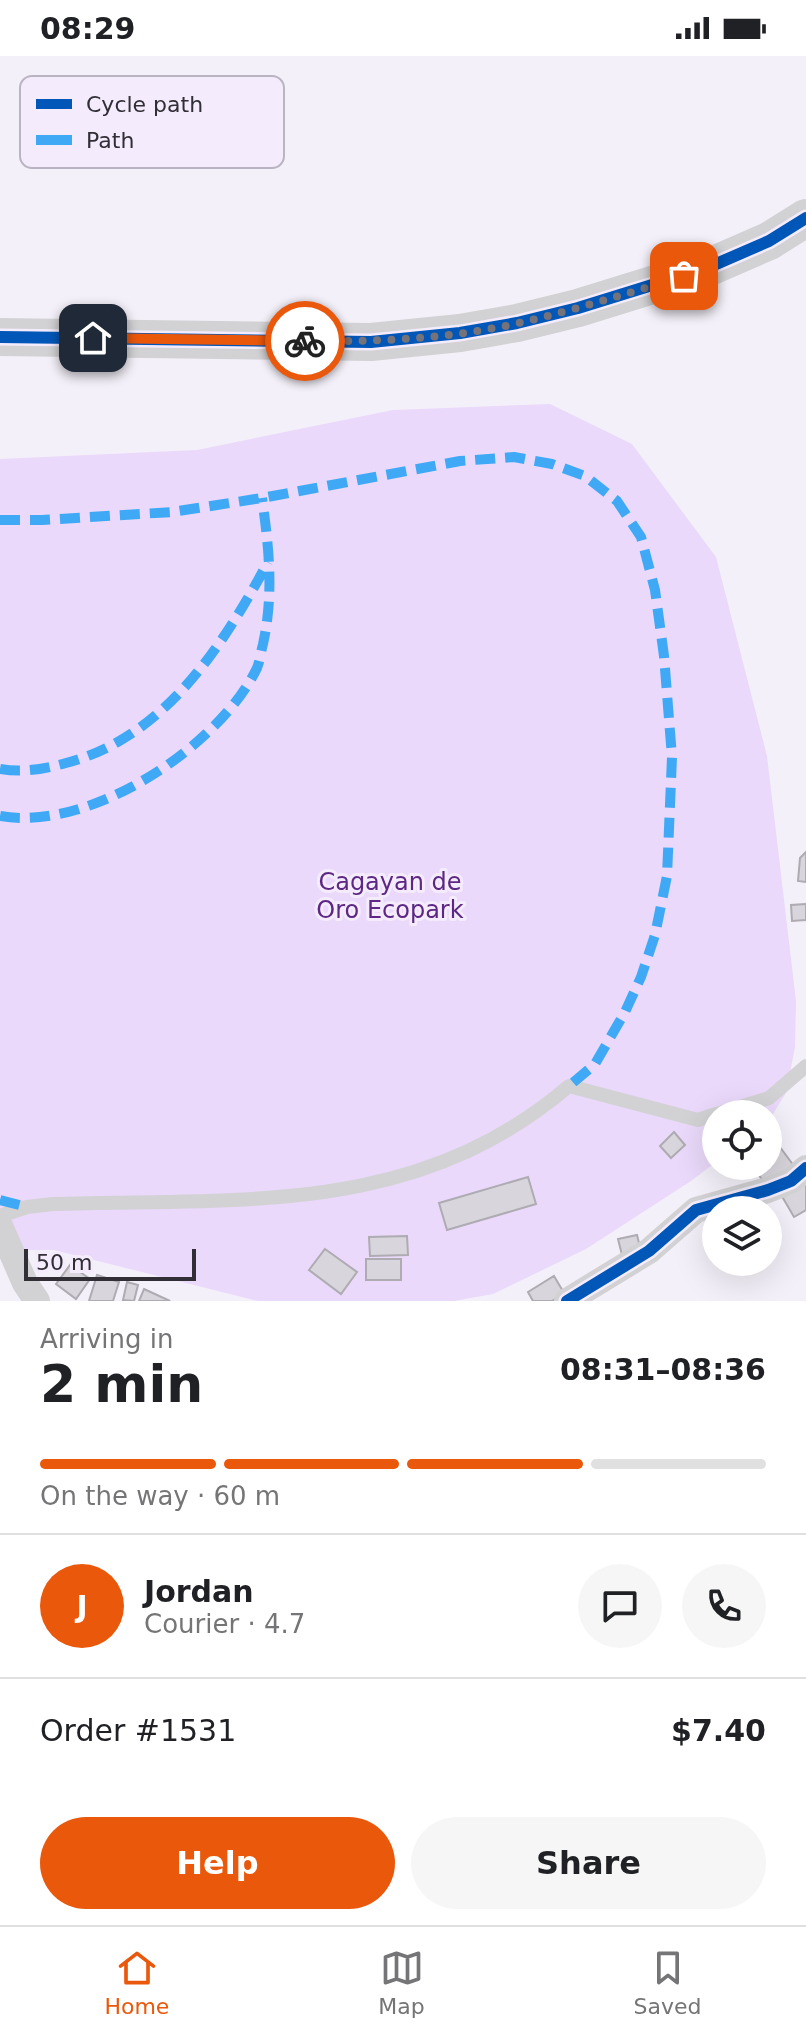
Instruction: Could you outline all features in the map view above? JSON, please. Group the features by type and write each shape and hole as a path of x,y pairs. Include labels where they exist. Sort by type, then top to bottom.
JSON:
{"street":[{"path":"0,337 371,342 460,333 578,308 707,268 769,241 806,218"},
{"path":"567,1301 649,1251 696,1210 768,1190 791,1181 806,1168"},
{"path":"0,1226 25,1283 37,1301"}],"lane":[{"path":"762,1100 769,1098 806,1066"},
{"path":"0,1216 27,1207 53,1204 306,1196 376,1184 416,1173 483,1145 542,1110 569,1086 702,1119"}],"green space":[{"name":"Cagayan de Oro Ecopark","path":"550,404 632,444 716,557 767,756 796,1001 795,1047 786,1093 782,1100 702,1100 702,1173 586,1249 493,1294 454,1301 258,1301 54,1250 0,1250 0,459 197,450 393,410"}],"building":[{"path":"806,852 806,882 798,881 800,858"},
{"path":"806,904 806,920 792,921 791,905"},
{"path":"674,1132 685,1145 671,1158 660,1146"},
{"path":"782,1150 794,1166 782,1175"},
{"path":"528,1177 536,1204 447,1230 439,1203"},
{"path":"806,1184 806,1210 794,1217 780,1193"},
{"path":"637,1235 641,1251 622,1255 618,1239"},
{"path":"407,1236 408,1255 370,1256 369,1237"},
{"path":"325,1249 357,1272 341,1294 309,1270"},
{"path":"366,1259 401,1259 401,1280 366,1280"},
{"path":"70,1265 90,1279 76,1299 56,1284"},
{"path":"97,1275 119,1282 113,1301 89,1301"},
{"path":"554,1276 564,1293 552,1301 533,1301 528,1292"},
{"path":"127,1282 138,1285 134,1301 123,1300"},
{"path":"144,1289 170,1301 139,1301"}],"marked path":[{"path":"0,520 172,512 460,461 514,457 552,464 585,476 617,501 641,537 655,590 664,656 672,757 667,876 655,935 625,1012 595,1064 569,1086"},
{"path":"0,816 35,817 73,811 111,797 148,778 183,754 239,698 257,668 266,625 269,571 262,498"},
{"path":"0,769 33,770 66,763 101,750 133,733 187,685 210,656 268,562"},
{"path":"0,1200 27,1207"}],"cycle path":[{"path":"0,337 371,342 460,333 578,308 707,268 769,241 806,218"},
{"path":"567,1301 649,1251 696,1210 768,1190 791,1181 806,1168"}],"way so far":[{"path":"305,341 371,342 460,333 578,308 684,276"}],"route":[{"path":"93,338 305,341"}]}
